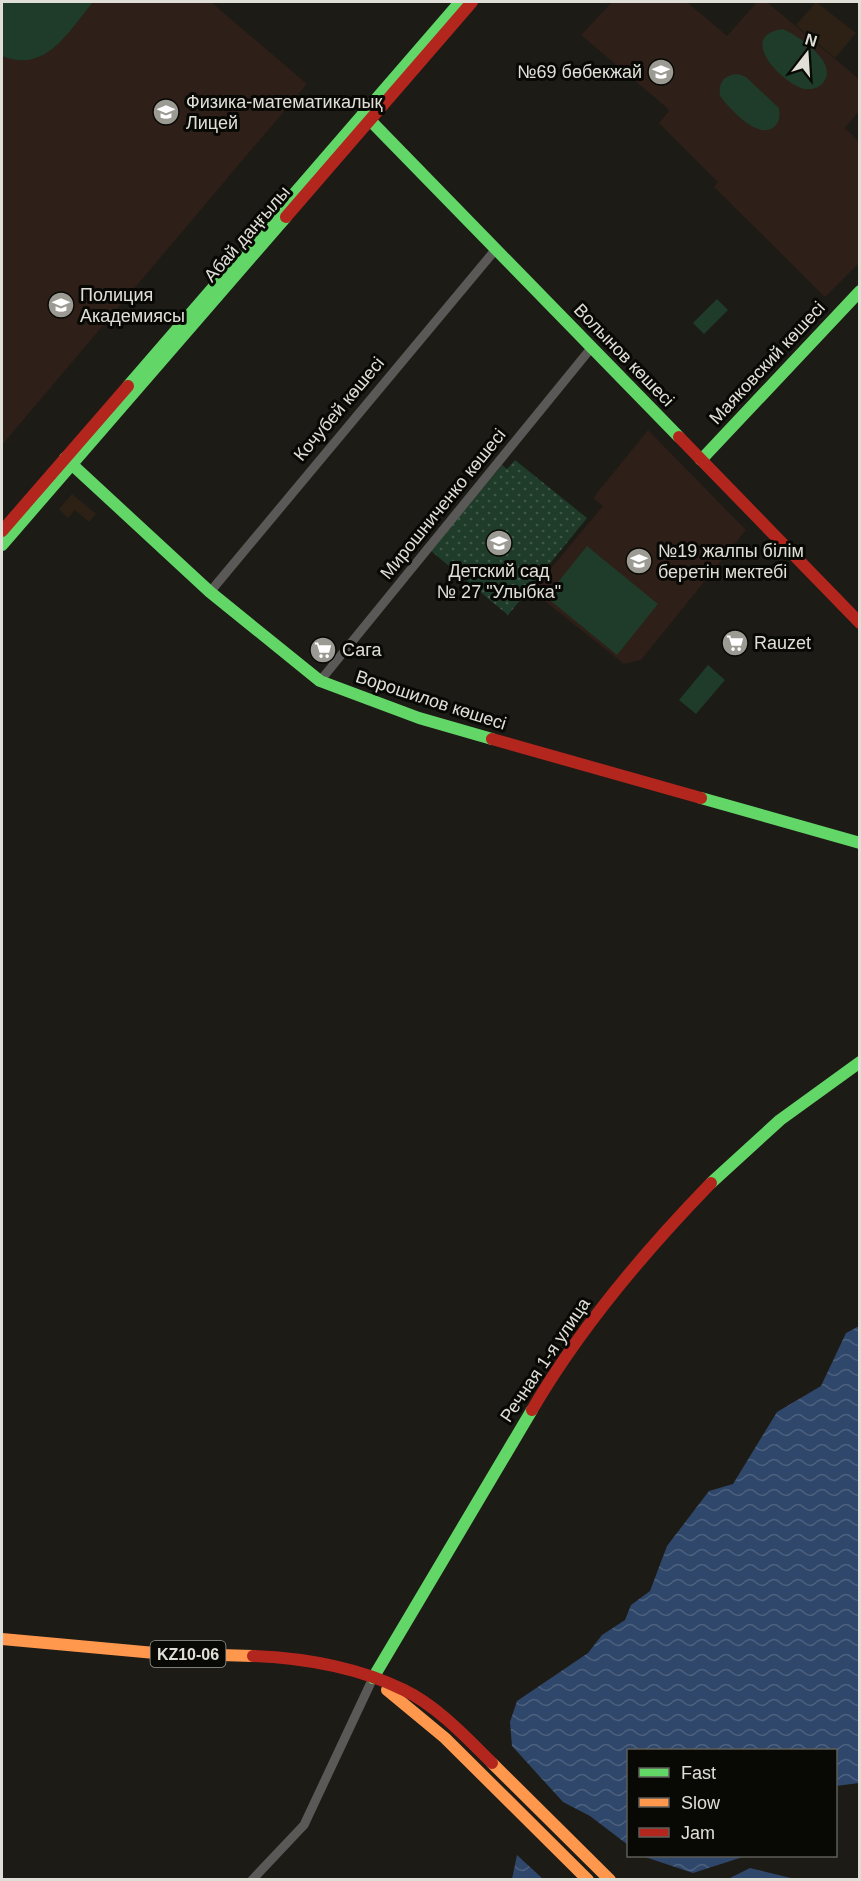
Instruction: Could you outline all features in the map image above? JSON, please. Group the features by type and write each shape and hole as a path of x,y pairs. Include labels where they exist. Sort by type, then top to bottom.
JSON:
{"main road":[{"name":"Абай даңғылы","path":"367,116 460,2"},
{"name":"Абай даңғылы","path":"2,531 68,460 367,116 471,2"},
{"name":"Волынов көшесі","path":"367,116 860,623"},
{"name":"Маяковский көшесі","path":"701,460 860,291"},
{"name":"Абай даңғылы","path":"2,545 68,460"},
{"name":"Ворошилов көшесі","path":"68,460 210,592 320,681 358,698 418,718 860,843"},
{"name":"Речная 1-я улица","path":"373,1678 549,1380 581,1332 667,1228 719,1174 780,1119 860,1062"},
{"name":"KZ10-06","path":"2,1639 155,1653 300,1658 373,1678 404,1690 445,1719 607,1876"},
{"name":"KZ10-06","path":"373,1678 445,1738 588,1880"}],"street":[{"name":"Кочубей көшесі","path":"210,592 496,249"},
{"name":"Мирошниченко көшесі","path":"320,681 592,347"},
{"path":"252,1880 304,1825 373,1678"}],"shaded area":[{"path":"2,2 211,2 307,84 2,445"},
{"path":"612,2 687,2 727,36 757,2 767,2 859,79 859,111 845,128 859,142 859,263 825,297 714,187 718,182 659,123 669,111 667,108 581,35"},
{"path":"816,2 856,33 835,58 796,25"},
{"name":"№19 жалпы білім беретін мектебі","path":"648,430 746,530 641,660 624,664 532,591 603,506 593,498"},
{"path":"72,494 96,514 89,522 75,510 68,518 59,509"}],"green space":[{"path":"2,2 93,2 55,47 44,55 18,60 2,56"},
{"path":"783,29 799,38 823,60 827,69 826,77 821,85 813,89 804,89 795,85 784,78 767,59 763,49 763,40 769,33"},
{"path":"738,74 746,77 779,108 779,118 775,126 768,130 753,127 737,115 720,96 723,80"},
{"path":"717,299 728,310 704,334 693,323"},
{"path":"515,460 587,518 508,615 431,551 502,465 507,469"},
{"path":"587,546 658,604 617,655 546,597"},
{"path":"708,665 725,680 696,714 679,700"}],"water":[{"path":"859,1326 859,1783 837,1786 837,1749 627,1749 627,1844 590,1816 563,1802 512,1746 510,1722 517,1701 588,1653 602,1635 625,1620 631,1605 650,1591 667,1546 709,1491 733,1484 777,1412 821,1386 846,1333"},
{"path":"517,1855 543,1879 512,1879"},
{"path":"645,1857 743,1857 693,1873"},
{"path":"750,1868 791,1878 791,1879 728,1879"}],"traffic: fast":[{"path":"128,386 460,2"},
{"path":"363,113 679,437"},
{"path":"2,545 286,217"},
{"path":"701,460 860,291"},
{"path":"65,458 210,592 320,681 419,718 492,739"},
{"path":"701,798 860,843"},
{"path":"711,1183 780,1120 860,1062"},
{"path":"373,1678 532,1410"}],"traffic: slow":[{"path":"2,1639 155,1653 253,1656"},
{"path":"387,1690 445,1738 588,1880"},
{"path":"492,1763 610,1880"}],"traffic: jam":[{"path":"286,217 472,2"},
{"path":"2,531 128,386"},
{"path":"679,437 860,623"},
{"path":"492,739 701,798"},
{"path":"532,1410 571,1349 615,1291 711,1183"},
{"path":"253,1656 330,1665 368,1675 404,1690 439,1713 492,1763"}],"place":[{"name":"№69 бөбекжай","path":"661,72"},
{"name":"Физика-математикалық Лицей","path":"166,112"},
{"name":"Полиция Академиясы","path":"61,305"},
{"name":"Детский сад № 27 \"Улыбка\"","path":"499,543"},
{"name":"№19 жалпы білім беретін мектебі","path":"639,561"},
{"name":"Rauzet","path":"735,643"},
{"name":"Сага","path":"323,650"}]}
